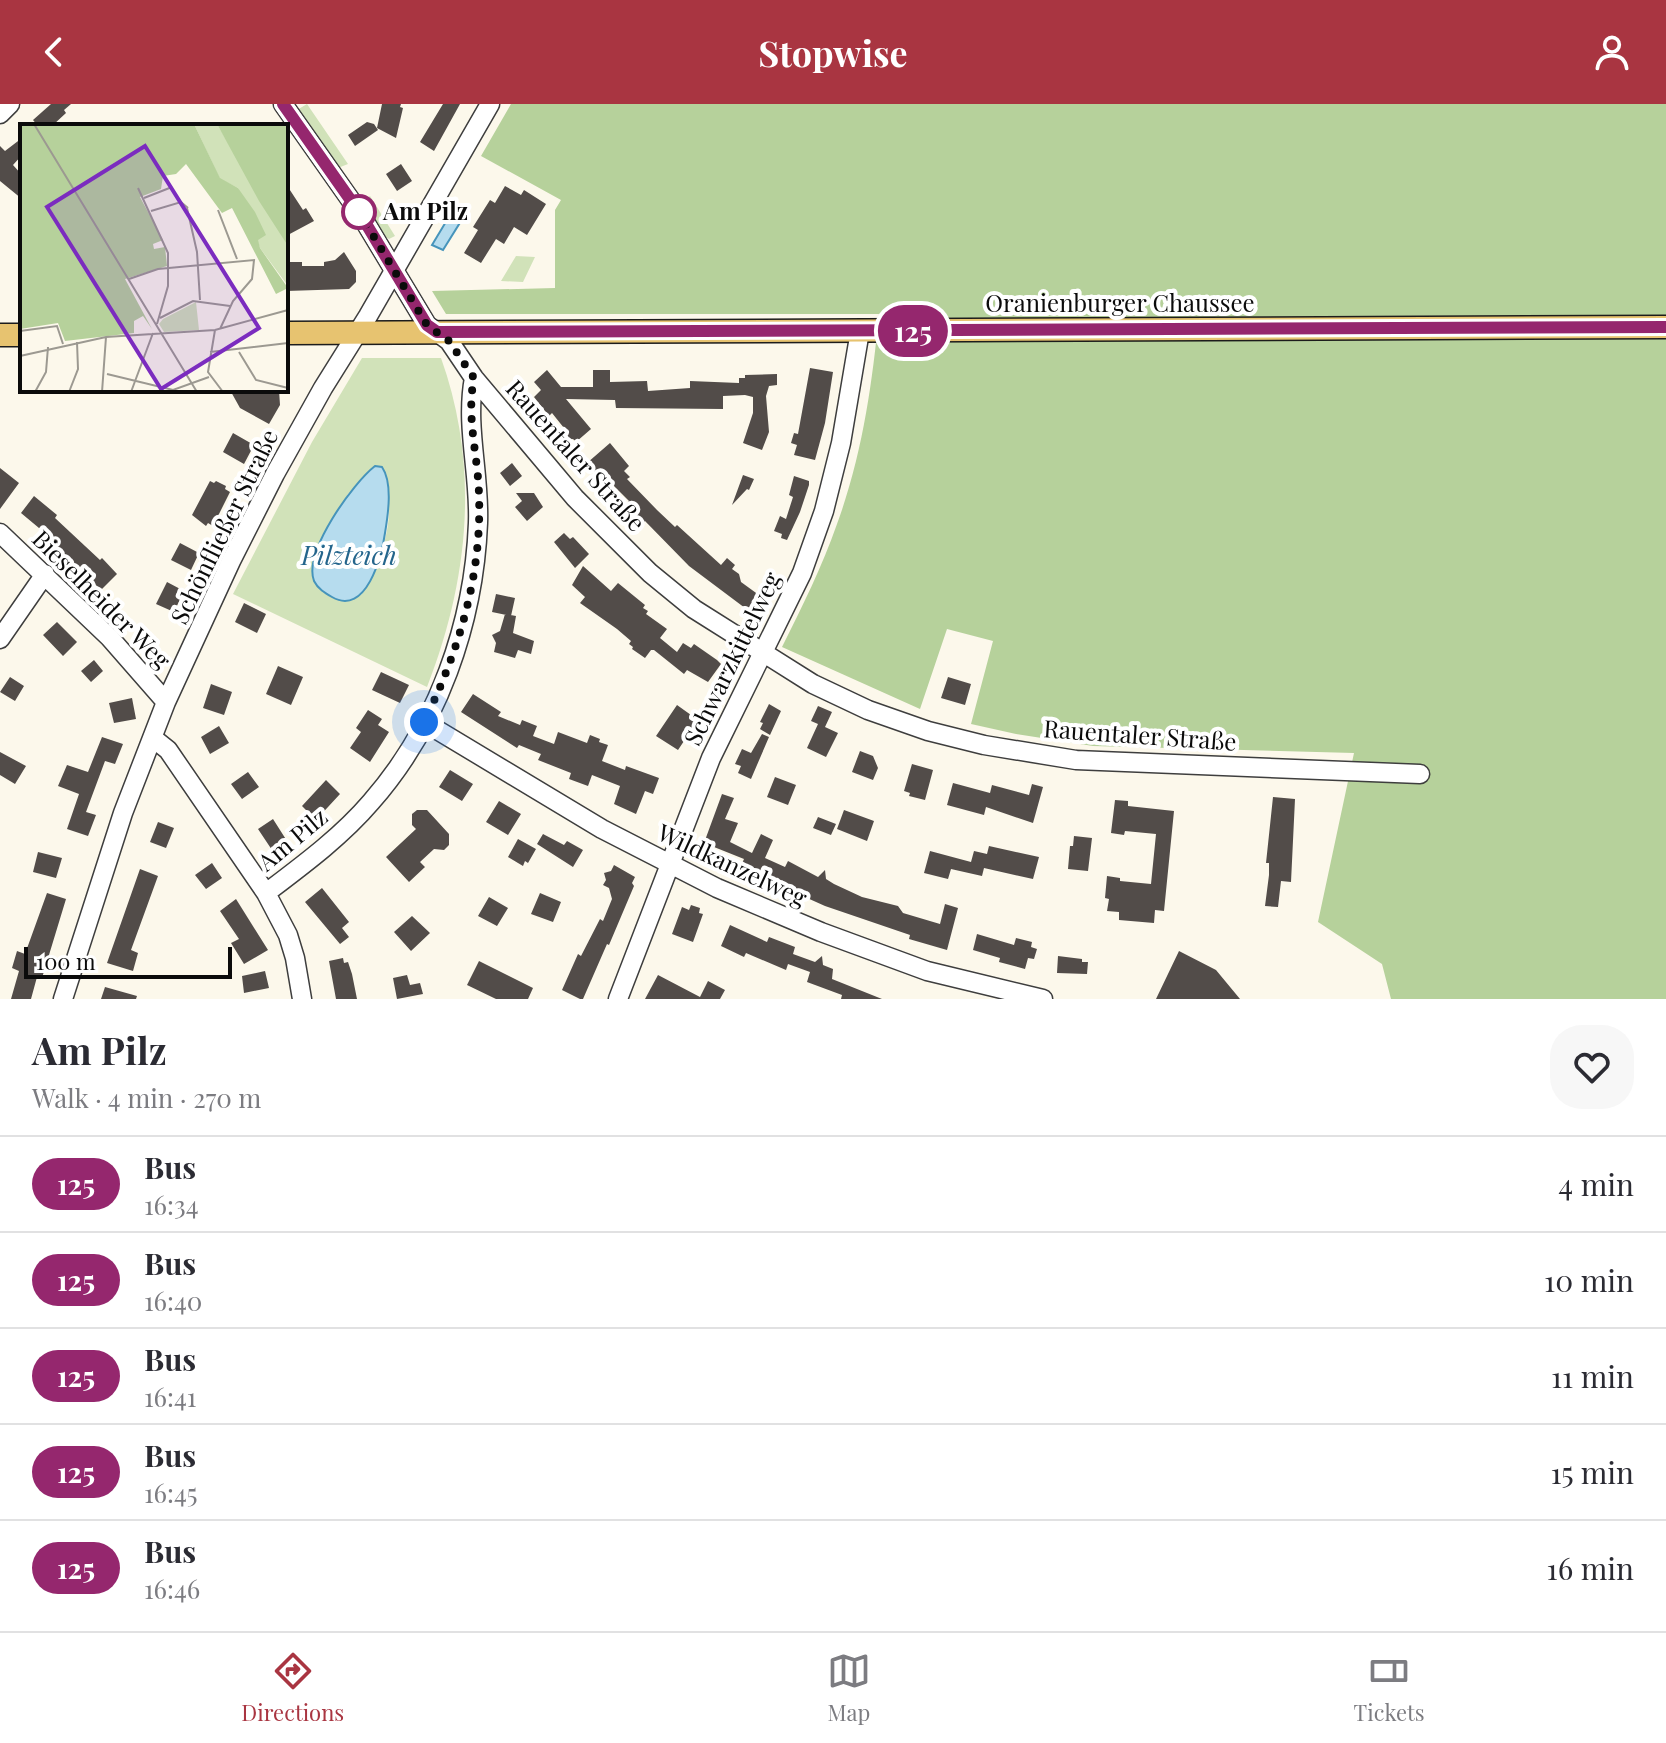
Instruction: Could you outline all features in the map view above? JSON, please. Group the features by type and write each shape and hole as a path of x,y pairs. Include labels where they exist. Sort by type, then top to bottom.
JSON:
{"main road":[{"name":"Oranienburger Chaussee","path":"288,333 1666,327"}],"street":[{"path":"0,114 10,104"},
{"name":"Rauentaler Straße","path":"283,104 359,212 427,325 449,341 474,378 575,498 650,573 694,609 813,684 868,710 928,731 992,747 1076,760 1420,774"},
{"name":"Schönfließer Straße","path":"63,999 98,884 166,702 231,561 275,474 490,104"},
{"name":"Schwarzkittelweg","path":"618,999 711,758 802,573 824,511 841,443 860,331"},
{"name":"Am Pilz","path":"266,893 335,839 371,802 424,722 445,679 456,648 474,570 479,495 470,412 474,378"},
{"name":"Bieselheider Weg","path":"0,533 110,638 166,702"},
{"path":"0,639 45,574"},
{"name":"Wildkanzelweg","path":"424,722 589,822 670,865 787,918 915,967 980,986 1043,999"},
{"path":"153,738 168,750 266,893 288,935 302,999"}],"green space":[{"path":"307,104 348,164 338,168 297,110"},
{"path":"511,104 1666,104 1666,999 1391,999 1382,964 1318,922 1354,753 1093,746 971,724 993,641 947,629 920,709 782,647 818,571 846,498 865,420 879,314 446,314 432,291 555,288 555,210 561,200 481,156"},
{"path":"370,196 395,236 389,239 383,235 370,215 372,211 369,213 362,203"},
{"path":"516,256 535,257 523,282 501,281"},
{"path":"362,358 441,358 461,440 465,482 464,523 452,606 427,687 233,594 312,442","holes":["375,466 386,486 389,516 384,544 361,595 325,534 348,494"]}],"water":[{"path":"450,215 461,221 443,250 432,245"},
{"name":"Pilzteich","path":"375,466 382,467 389,490 383,543 376,569 363,592 354,599 344,601 327,594 314,581 316,553 343,502"}],"building":[{"path":"51,104 71,104 54,124 36,124 33,120"},
{"path":"382,104 401,104 403,108 396,138 377,128"},
{"path":"443,104 460,104 434,151 420,142"},
{"path":"367,122 374,124 378,130 355,146 348,135"},
{"path":"20,140 20,157 13,165 20,173 20,197 0,181 0,146 5,151"},
{"path":"401,164 412,181 397,191 386,174"},
{"path":"505,186 521,195 524,190 546,204 527,235 514,227 504,244 496,239 481,263 464,253 478,230 473,227 490,200 495,203"},
{"path":"288,187 303,210 306,208 314,221 288,235"},
{"path":"344,252 356,271 356,282 349,289 288,291 288,262 302,262 302,266 324,266 324,262 335,260"},
{"path":"810,368 833,372 815,460 794,455 797,445 791,443 794,433 798,434"},
{"path":"547,370 561,387 593,387 593,370 610,370 610,382 647,381 648,391 690,388 690,381 739,383 739,378 745,378 745,375 777,374 777,385 769,386 766,396 769,432 762,450 743,443 753,413 753,397 745,395 723,396 723,409 616,408 615,400 566,399 591,429 576,442 567,440 562,434 564,428 552,413 549,416 534,397 541,390 534,382"},
{"path":"231,392 279,392 280,405 269,424 240,408"},
{"path":"233,433 254,445 244,464 223,452"},
{"path":"610,443 629,466 624,471 630,477 627,479 657,510 721,565 727,558 735,565 732,569 739,574 741,582 763,598 753,614 689,566 645,521 642,524 634,519 624,506 629,501 611,483 603,477 600,479 587,463"},
{"path":"512,463 522,476 510,486 500,473"},
{"path":"0,468 19,483 0,509"},
{"path":"743,475 754,479 749,490 732,505"},
{"path":"794,476 809,481 809,485 787,540 774,531 780,516 786,519 793,497 789,495"},
{"path":"210,481 226,486 225,489 230,492 213,526 208,523 206,526 192,515"},
{"path":"516,493 534,493 543,507 527,521 515,507 522,501"},
{"path":"34,496 117,574 101,590 55,545 57,543 21,513"},
{"path":"564,533 570,539 573,537 589,554 575,568 554,542"},
{"path":"180,543 199,553 191,570 171,560"},
{"path":"583,566 611,591 618,583 645,605 646,614 667,629 660,638 677,652 683,643 691,648 694,644 717,660 721,664 708,682 687,670 684,674 654,650 645,658 632,649 631,641 617,629 580,603 585,597 572,585"},
{"path":"167,582 184,591 174,612 156,604"},
{"path":"496,594 515,598 511,616 492,612"},
{"path":"244,603 266,614 257,633 235,622"},
{"path":"505,614 516,616 513,633 534,641 531,654 518,650 515,658 494,652 496,643 492,635 500,631"},
{"path":"57,622 77,642 63,656 43,635"},
{"path":"94,660 103,671 91,682 81,671"},
{"path":"278,666 303,677 291,705 266,694"},
{"path":"381,672 409,685 400,703 372,690"},
{"path":"10,677 24,686 15,701 0,692"},
{"path":"948,677 971,684 965,705 941,698"},
{"path":"211,684 232,692 224,715 203,708"},
{"path":"473,694 501,712 498,716 520,725 522,720 537,726 533,736 554,744 558,732 587,743 590,735 600,739 599,742 608,745 602,761 659,778 653,794 645,791 636,814 614,804 620,786 592,775 588,786 569,779 571,773 538,760 541,754 519,745 517,748 461,712"},
{"path":"132,698 136,719 114,723 109,703"},
{"path":"769,704 781,711 770,735 760,729"},
{"path":"677,705 698,720 678,750 656,736"},
{"path":"818,706 832,712 825,727 838,733 826,757 807,748 818,724 811,721"},
{"path":"368,710 382,719 378,725 389,732 370,762 350,748 361,732 356,728"},
{"path":"219,726 229,743 210,754 201,737"},
{"path":"762,734 769,737 751,779 738,773 741,766 735,764 742,749 751,753"},
{"path":"102,737 123,744 115,764 105,761 86,812 96,815 88,836 67,829 79,794 58,786 67,765 88,772"},
{"path":"860,751 873,756 878,768 873,780 852,772"},
{"path":"0,752 26,766 15,784 0,775"},
{"path":"912,764 933,770 925,800 909,796 910,793 904,791"},
{"path":"450,770 473,784 462,801 439,787"},
{"path":"248,772 259,787 242,799 231,784"},
{"path":"775,777 796,785 788,805 767,797"},
{"path":"326,780 340,794 316,820 302,806"},
{"path":"953,783 990,793 992,785 1029,795 1032,784 1043,787 1033,823 986,807 984,815 947,805"},
{"path":"722,794 734,798 725,819 738,823 730,842 752,853 761,834 773,840 765,858 785,867 788,861 818,877 825,870 826,879 834,884 862,897 898,906 903,913 940,924 945,904 958,908 947,950 909,939 910,935 825,906 740,868 744,859 704,843"},
{"path":"1273,797 1295,799 1291,882 1281,881 1278,907 1265,906"},
{"path":"1115,800 1128,801 1128,806 1174,811 1164,911 1155,910 1154,923 1119,920 1119,912 1107,911 1107,876 1120,878 1120,881 1151,884 1156,834 1111,833"},
{"path":"499,801 521,814 508,835 486,822"},
{"path":"417,810 427,810 449,834 449,845 444,850 434,849 420,862 425,867 409,882 386,857 416,829 412,825 412,814"},
{"path":"844,810 874,821 867,841 837,829"},
{"path":"818,817 836,824 831,835 813,828"},
{"path":"273,819 287,841 272,850 258,829"},
{"path":"158,822 174,828 166,848 150,842"},
{"path":"543,834 564,845 567,841 583,850 573,867 537,844"},
{"path":"1074,836 1092,838 1088,871 1068,869"},
{"path":"518,839 536,849 523,866 508,857"},
{"path":"989,846 1039,857 1033,879 984,868 982,876 951,869 948,879 924,873 930,851 971,862 974,851 987,854"},
{"path":"38,852 62,858 56,878 33,872"},
{"path":"212,863 222,878 206,889 195,875"},
{"path":"614,865 635,877 634,886 609,945 583,999 580,999 562,990 578,954 581,956 600,919 603,921 612,899 609,888 603,885 606,880 604,873 611,871"},
{"path":"140,869 158,876 131,950 138,953 133,971 107,963"},
{"path":"322,888 349,922 342,928 349,937 340,944 305,902"},
{"path":"47,893 66,899 42,978 37,977 31,999 11,999 19,971 12,968 17,951 25,954"},
{"path":"540,893 561,902 553,922 531,914"},
{"path":"489,897 508,908 497,926 478,916"},
{"path":"236,899 268,950 244,964 231,943 239,939 220,911"},
{"path":"691,905 700,908 699,913 703,914 693,942 672,934 682,907 689,910"},
{"path":"412,916 430,933 411,951 394,932"},
{"path":"730,925 767,942 769,937 795,947 793,954 815,962 822,956 823,965 833,969 832,979 882,999 841,999 842,995 807,982 810,972 788,964 786,970 721,946"},
{"path":"977,934 1014,945 1016,938 1032,942 1031,947 1037,949 1034,959 1028,958 1025,969 999,962 1000,958 973,950"},
{"path":"1179,951 1216,970 1240,999 1156,999"},
{"path":"1058,956 1088,962 1087,974 1057,973"},
{"path":"343,958 344,963 348,962 357,999 336,999 329,961"},
{"path":"479,961 533,988 528,999 496,999 467,985"},
{"path":"265,971 269,988 244,993 242,976"},
{"path":"407,975 410,985 420,983 423,994 397,999 393,978"},
{"path":"658,975 700,997 708,981 725,990 720,999 645,999"},
{"path":"105,987 137,996 136,999 101,999"}],"bus line":[{"name":"125","path":"283,104 359,212 427,325 437,332 1666,327"}],"place":[{"name":"Am Pilz","path":"359,212"}],"route":[{"path":"359,212 427,325 449,341 474,378 470,412 479,495 474,570 460,636 445,679 424,722"}]}
